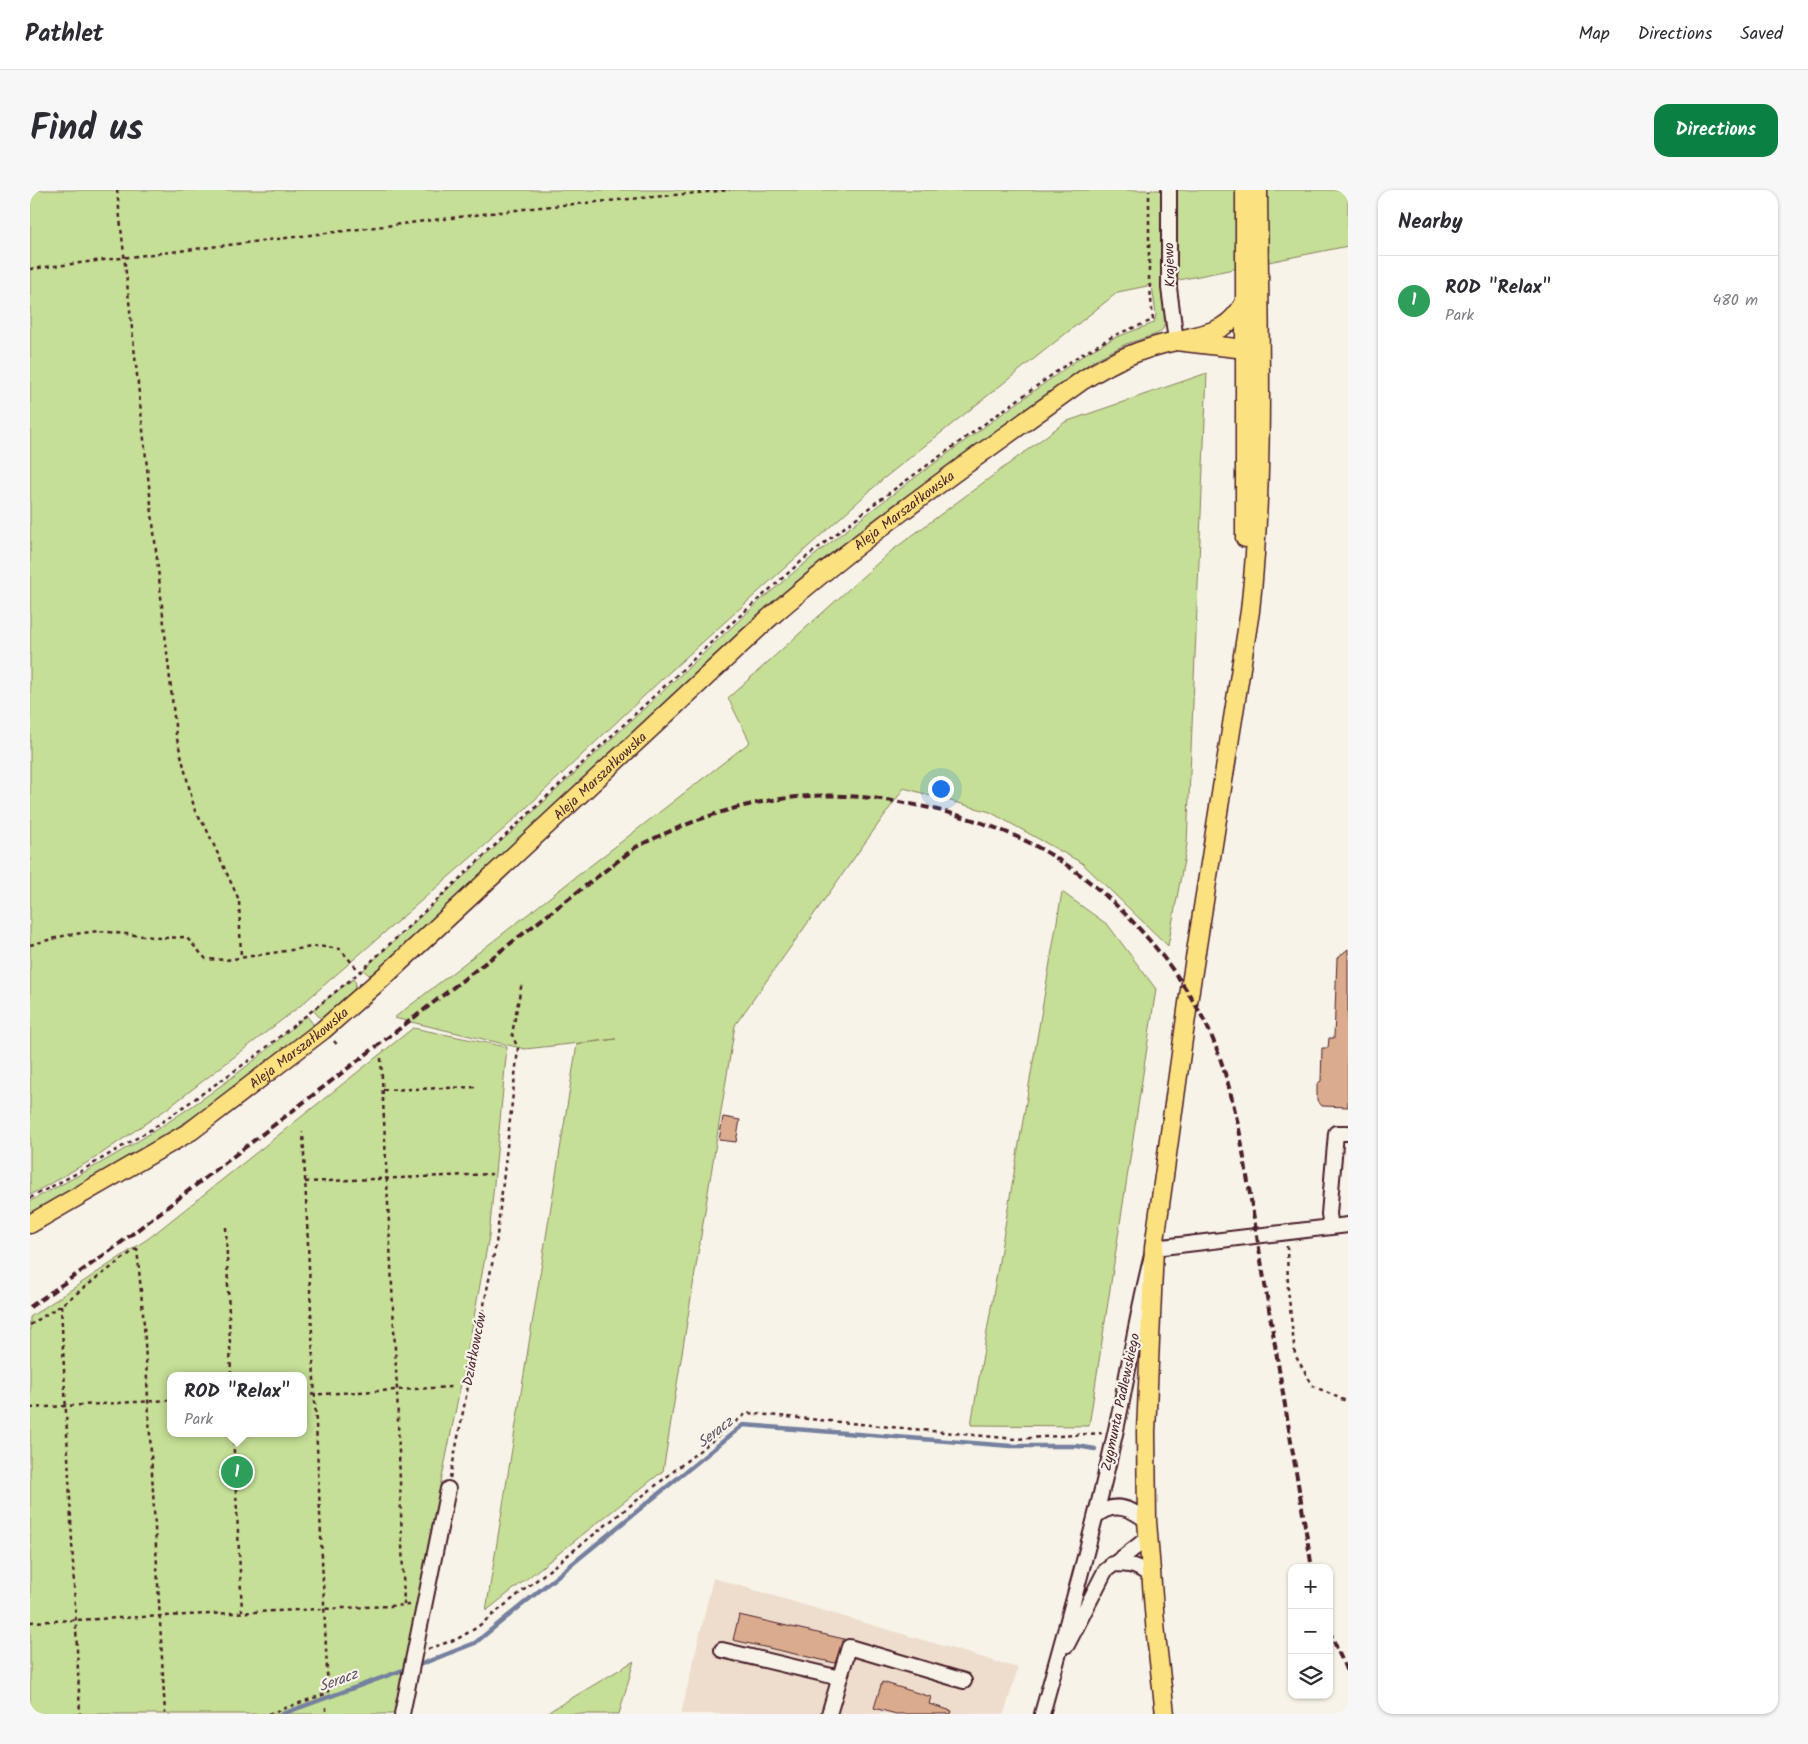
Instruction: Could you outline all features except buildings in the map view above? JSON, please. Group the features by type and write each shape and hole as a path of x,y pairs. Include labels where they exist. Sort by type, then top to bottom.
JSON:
{"main road":[{"path":"1165,1714 1148,1529 1146,1432 1154,1248 1188,1006 1250,611 1258,512 1250,340 1245,302 1245,190"},
{"path":"1250,340 1258,190"},
{"name":"Aleja Marszałkowska","path":"1215,332 1237,317 1245,302"},
{"name":"Aleja Marszałkowska","path":"30,1224 191,1131 323,1030 373,986 761,626 827,568 885,522 1083,380 1114,360 1143,348 1215,332 1232,330 1250,340"},
{"name":"Aleja Marszałkowska","path":"1176,340 1250,340"}],"street":[{"name":"Krajewo","path":"1169,190 1169,288 1176,340"},
{"path":"1331,1227 1329,1214 1336,1133 1348,1133"},
{"path":"1154,1248 1348,1225"},
{"name":"Zygmunta Padlewskiego","path":"1042,1714 1096,1516 1116,1433 1143,1287 1154,1248"},
{"path":"402,1714 448,1489"},
{"path":"1096,1516 1102,1511 1116,1506 1135,1511 1148,1529"},
{"name":"Zygmunta Padlewskiego","path":"1054,1672 1100,1579 1112,1564 1137,1548 1148,1529"},
{"path":"1112,1564 1130,1564 1142,1568 1152,1578"},
{"path":"829,1714 849,1647 964,1681"},
{"path":"722,1650 840,1678"}],"path":[{"path":"117,190 176,735 195,811 206,828 239,900 241,958"},
{"path":"30,269 541,206 730,190"},
{"path":"30,1198 118,1150 233,1074 360,972 733,622 804,559 874,504 1074,359 1102,342 1153,320 1150,278 1149,190"},
{"path":"30,945 67,935 99,931 161,938 186,937 206,959 226,960 318,946 340,949 373,986"},
{"name":"Działkowców","path":"448,1489 496,1244 518,1049 512,1034 522,982"},
{"path":"381,1058 397,1390 404,1605"},
{"path":"383,1090 478,1087"},
{"path":"268,1714 328,1693 302,1132"},
{"path":"305,1182 492,1174"},
{"path":"226,1227 231,1372"},
{"path":"1287,1232 1288,1289 1295,1355 1313,1386 1348,1402"},
{"path":"30,1325 61,1305 137,1248 148,1401 158,1616 165,1714"},
{"path":"61,1305 80,1714"},
{"path":"307,1395 451,1387"},
{"path":"30,1408 167,1400"},
{"path":"415,1652 457,1639 476,1628 747,1413 1015,1439 1116,1433"},
{"path":"233,1437 242,1611"},
{"path":"30,1622 242,1611 404,1605 425,1607"},
{"path":"326,1708 326,1714"}],"shaded area":[{"path":"713,1578 1018,1668 1004,1714 681,1714"}],"green space":[{"path":"30,190 1348,190 1348,246 1164,283 1167,315 1163,329 1157,334 1126,344 1094,360 889,509 808,572 374,974 369,975 363,970 761,600 800,567 920,474 1085,354 1114,338 1154,323 1156,315 1152,285 1118,292 883,479 663,678 505,828 300,1006 168,1108 95,1158 30,1195"},
{"path":"1207,373 1187,844 1168,946 1082,863 990,812 904,788 735,1025 663,1471 486,1611 577,1044 616,1039 525,1049 394,1018 750,742 728,698 890,552 1065,422"},
{"path":"1062,892 1108,925 1156,989 1089,1426 971,1425"},
{"path":"353,979 356,983 354,992 321,1019 313,1010"},
{"path":"306,1015 314,1025 213,1104 105,1172 30,1214 30,1201 103,1162 175,1118 243,1069"},
{"path":"413,1028 507,1047 489,1236 394,1714 30,1714 30,1317 149,1238"},
{"path":"634,1661 619,1714 545,1714"}],"waterway":[{"name":"Seracz","path":"419,1665 475,1643 743,1425 1011,1446 1077,1446 1095,1449"},
{"name":"Seracz","path":"282,1714 403,1670"}],"railway":[{"path":"30,1307 110,1251 636,847 710,816 768,801 803,796 847,796 921,806 968,818 1013,835 1055,857 1081,875 1106,896 1152,943 1172,968 1205,1022 1217,1048 1226,1076 1240,1134 1311,1564"},
{"path":"1333,1639 1348,1674"}],"place":[{"name":"ROD \"Relax\"","path":"237,1472"}]}
